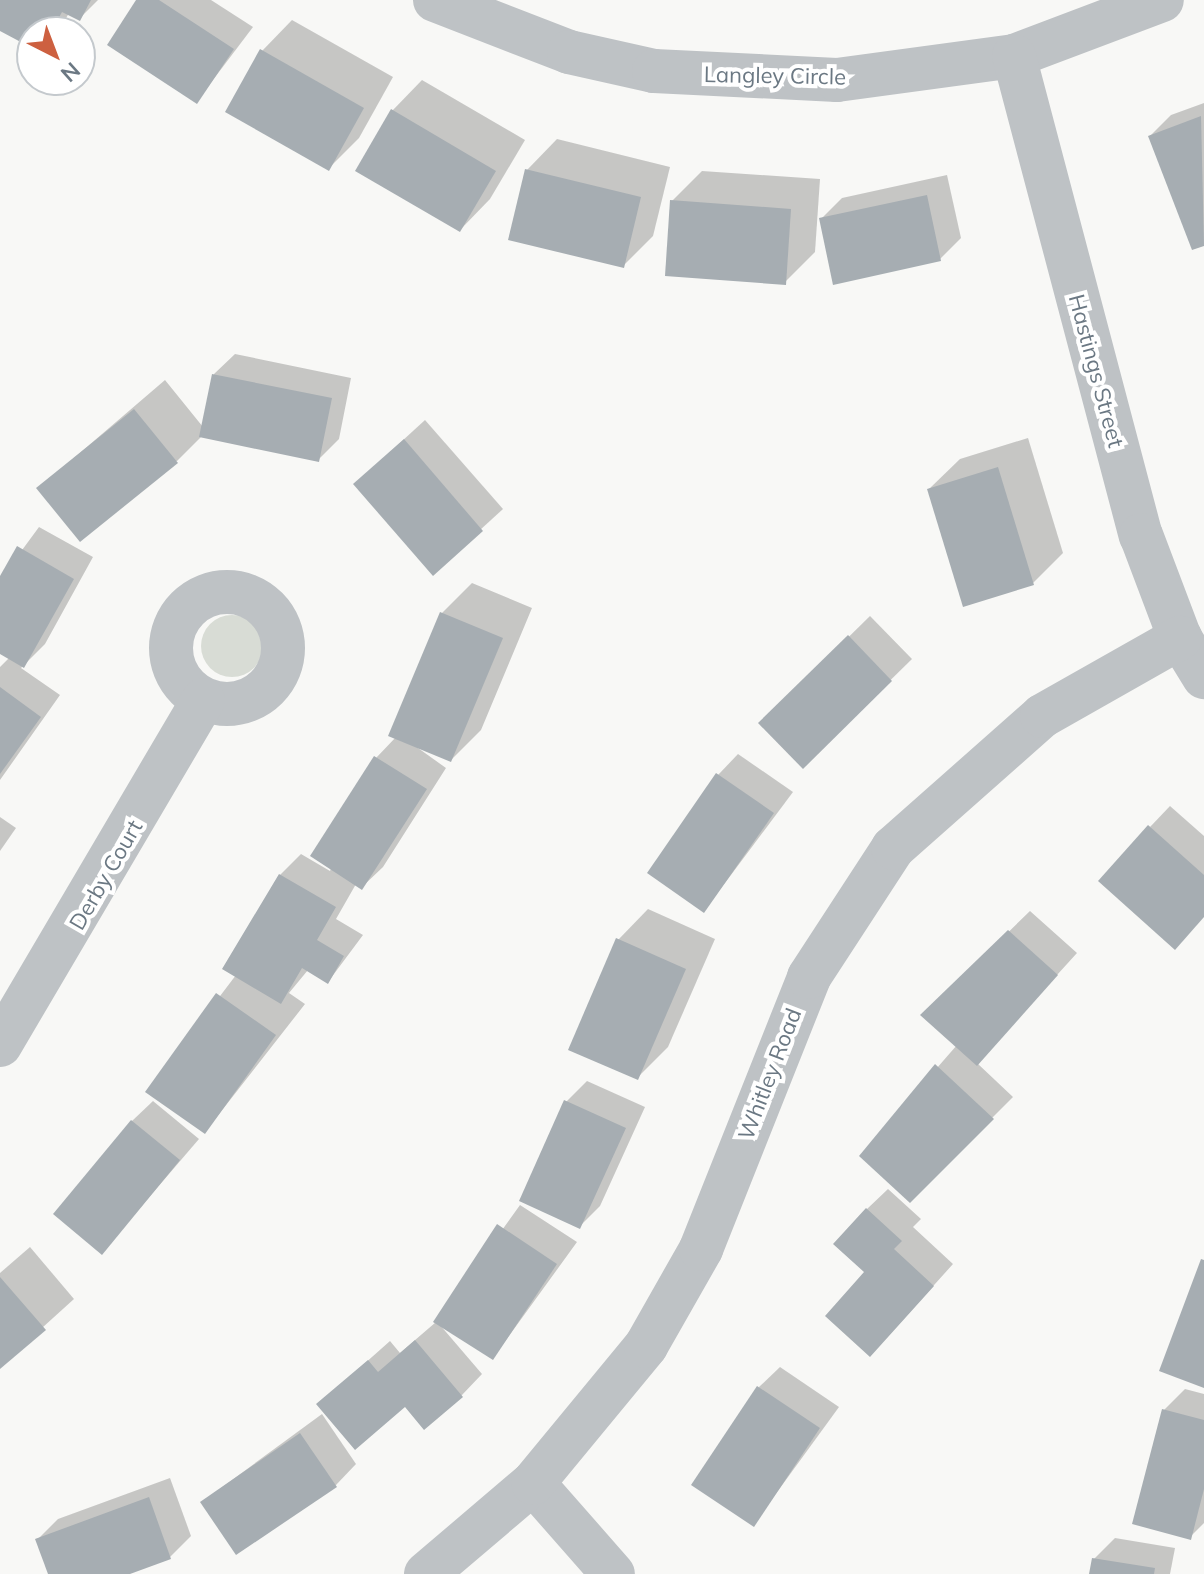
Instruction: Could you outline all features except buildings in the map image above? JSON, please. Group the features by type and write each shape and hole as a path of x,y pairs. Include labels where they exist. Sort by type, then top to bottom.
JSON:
{"street":[{"name":"Langley Circle","path":"435,0 569,52 735,80 837,80 1014,56 1162,0"},
{"name":"Hastings Street","path":"1014,56 1133,506 1180,638 1204,677"},
{"name":"Whitley Road","path":"426,1574 533,1483 609,1398 674,1300 728,1186 780,1040 863,887 943,797 1000,748 1180,638"},
{"name":"Derby Court","path":"0,1045 203,700"},
{"path":"533,1483 613,1574"}],"shaded area":[{"path":"226,615 238,615 254,624 261,634 261,658 254,668 238,677 226,677 206,663 201,652 201,640 215,620"}]}
